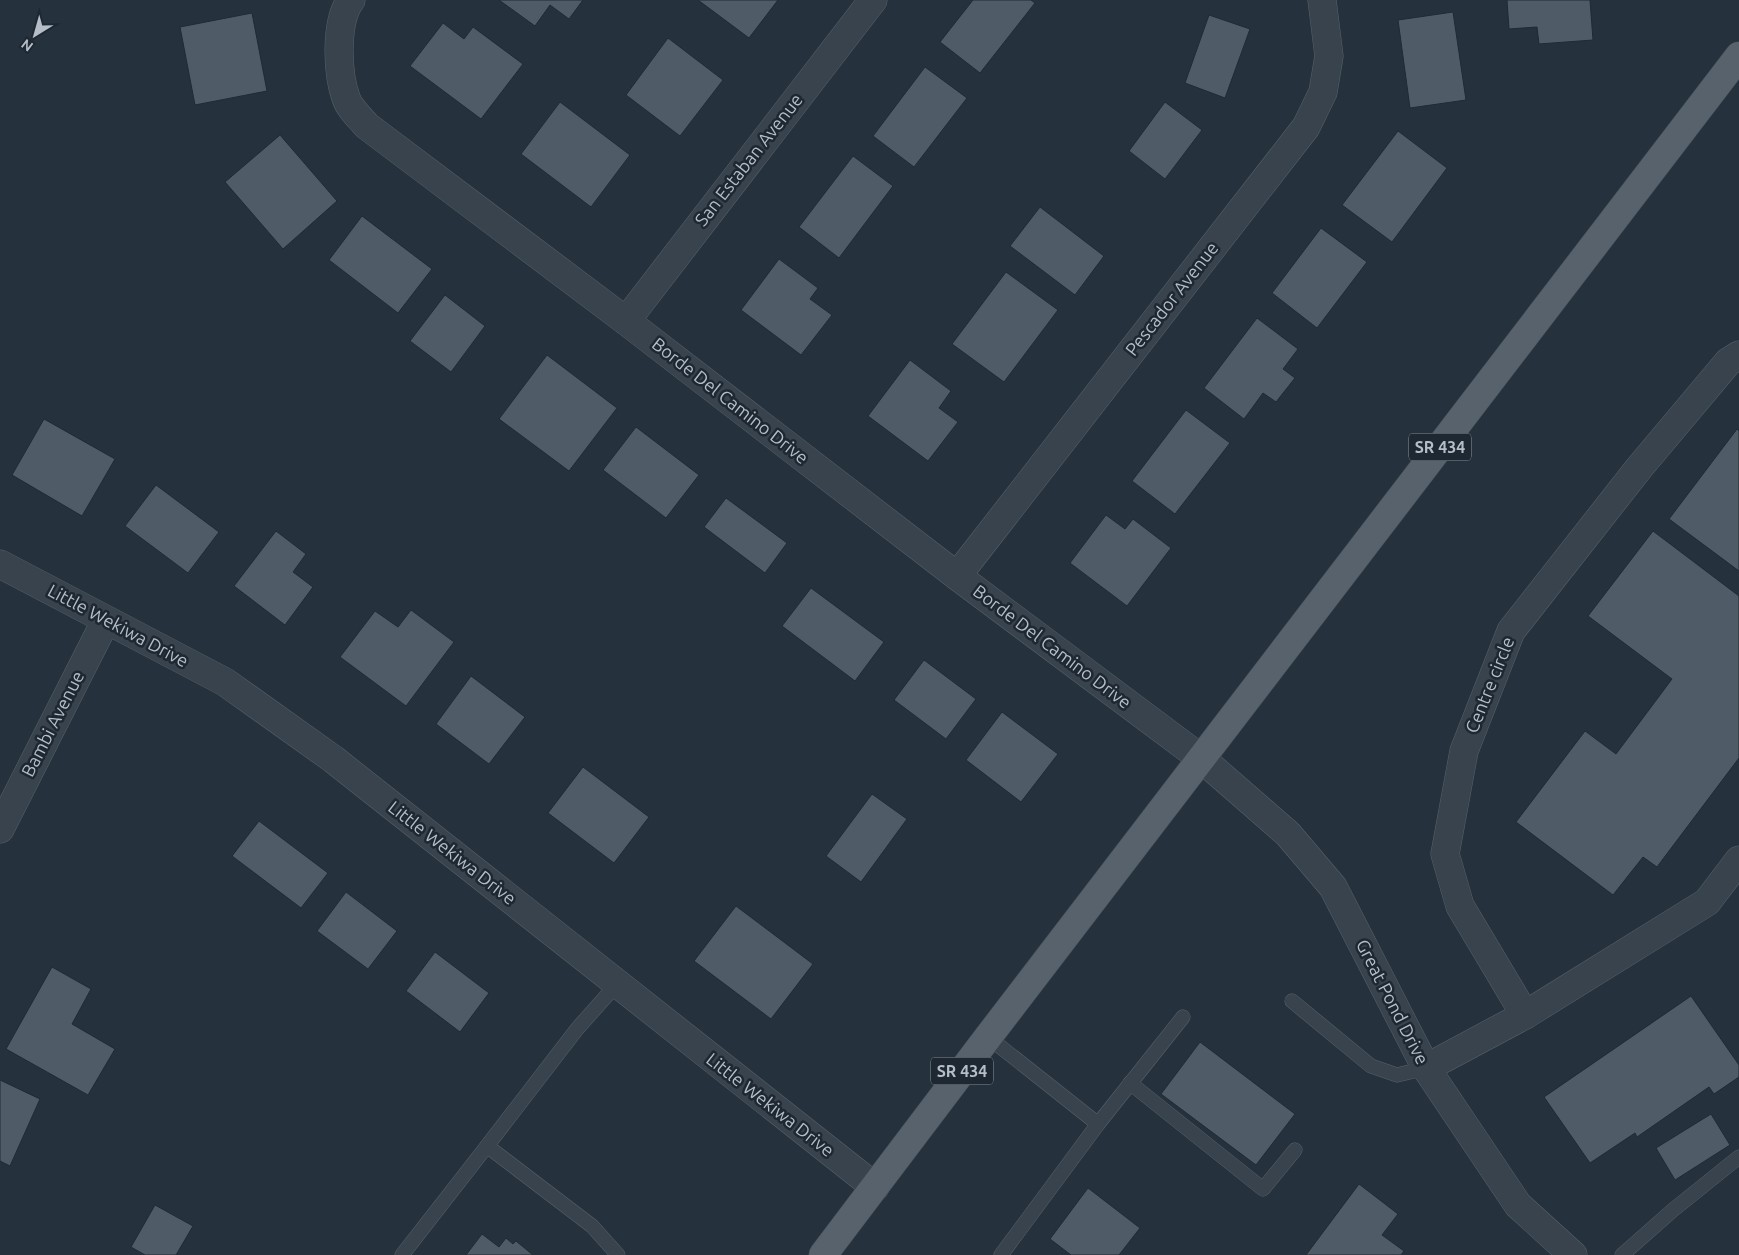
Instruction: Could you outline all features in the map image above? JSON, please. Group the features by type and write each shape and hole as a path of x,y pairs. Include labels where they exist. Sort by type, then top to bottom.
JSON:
{"main road":[{"name":"SR 434","path":"823,1255 1739,56"}],"street":[{"name":"Borde Del Camino Drive","path":"351,0 344,8 338,53 346,100 367,126 626,321 957,576 1202,759"},
{"name":"San Estaban Avenue","path":"626,321 873,0"},
{"name":"Pescador Avenue","path":"957,576 1306,127 1323,92 1329,56 1322,0"},
{"name":"Centre circle","path":"1525,1015 1460,906 1445,854 1464,751 1511,631 1639,468 1728,362 1739,355"},
{"name":"Little Wekiwa Drive","path":"0,564 225,682 333,759 875,1188"},
{"name":"Bambi Avenue","path":"0,829 106,620"},
{"name":"Great Pond Drive","path":"1202,759 1288,834 1333,887 1426,1068 1518,1205 1573,1255"},
{"path":"1426,1068 1525,1015 1707,902 1739,860"}],"lane":[{"path":"402,1255 577,1029 617,984"},
{"path":"1292,1001 1371,1066 1397,1076 1426,1068"},
{"path":"1001,1255 1098,1124 1183,1017"},
{"path":"988,1037 1098,1124"},
{"path":"1130,1083 1263,1189 1295,1150"},
{"path":"487,1146 592,1226 618,1255"},
{"path":"1622,1255 1680,1204 1739,1157"}],"building":[{"path":"499,0 583,0 569,19 550,5 535,26"},
{"path":"698,0 778,0 749,38"},
{"path":"973,0 1031,0 1035,3 980,73 940,42"},
{"path":"1507,0 1590,0 1593,40 1539,44 1537,27 1509,29"},
{"path":"1453,12 1466,100 1410,108 1398,20"},
{"path":"252,13 267,91 195,105 180,27"},
{"path":"1209,15 1250,29 1225,98 1185,83"},
{"path":"443,23 464,39 473,27 523,64 481,119 410,66"},
{"path":"668,38 723,80 680,136 626,95"},
{"path":"925,67 967,98 914,167 873,136"},
{"path":"560,102 630,155 591,207 521,154"},
{"path":"1165,102 1202,130 1165,179 1129,151"},
{"path":"1398,131 1447,168 1392,242 1342,205"},
{"path":"280,135 337,201 283,249 225,182"},
{"path":"853,156 893,186 839,258 799,227"},
{"path":"1040,207 1104,256 1075,295 1010,246"},
{"path":"362,216 432,269 398,313 329,260"},
{"path":"1321,228 1367,262 1317,328 1272,293"},
{"path":"779,259 818,288 810,299 832,315 801,355 741,310"},
{"path":"1006,272 1058,310 1004,382 952,344"},
{"path":"445,295 485,326 451,372 410,341"},
{"path":"1257,318 1298,349 1283,369 1295,378 1276,402 1263,393 1244,419 1204,388"},
{"path":"547,355 617,408 569,471 499,419"},
{"path":"910,360 951,391 939,408 958,422 928,461 868,416"},
{"path":"1186,410 1230,443 1175,514 1132,481"},
{"path":"44,419 115,459 82,516 12,475"},
{"path":"636,427 699,475 666,518 603,470"},
{"path":"1737,429 1739,431 1739,571 1669,519"},
{"path":"156,485 219,532 188,573 125,526"},
{"path":"726,498 787,543 765,573 704,527"},
{"path":"1106,515 1125,529 1133,519 1171,548 1127,606 1070,563"},
{"path":"276,531 306,554 293,572 313,587 285,625 234,586"},
{"path":"1653,531 1739,596 1739,758 1657,867 1643,857 1613,895 1516,822 1585,731 1616,754 1672,679 1588,616"},
{"path":"811,588 884,642 855,681 782,626"},
{"path":"411,610 454,642 406,706 340,657 375,611 398,627"},
{"path":"924,660 976,699 946,739 894,700"},
{"path":"471,676 525,717 489,764 436,724"},
{"path":"1002,712 1058,754 1021,802 966,760"},
{"path":"583,767 649,817 614,863 548,813"},
{"path":"872,794 907,819 861,882 826,856"},
{"path":"259,821 328,873 301,908 232,856"},
{"path":"346,892 397,931 368,969 317,931"},
{"path":"736,906 813,964 771,1019 694,961"},
{"path":"435,952 489,993 460,1032 406,991"},
{"path":"52,967 91,989 72,1024 115,1049 88,1095 6,1049"},
{"path":"1691,996 1739,1065 1739,1077 1714,1094 1709,1087 1637,1137 1635,1133 1590,1163 1544,1097"},
{"path":"1200,1042 1295,1114 1256,1165 1161,1094"},
{"path":"0,1080 40,1099 10,1166 0,1161"},
{"path":"1711,1114 1730,1145 1675,1180 1656,1148"},
{"path":"1359,1184 1398,1214 1382,1235 1404,1251 1401,1255 1306,1255"},
{"path":"1088,1188 1140,1228 1119,1255 1071,1255 1050,1239"},
{"path":"155,1205 193,1226 176,1255 145,1255 131,1247"},
{"path":"482,1234 499,1247 506,1238 513,1244 516,1241 533,1255 466,1255"}]}
